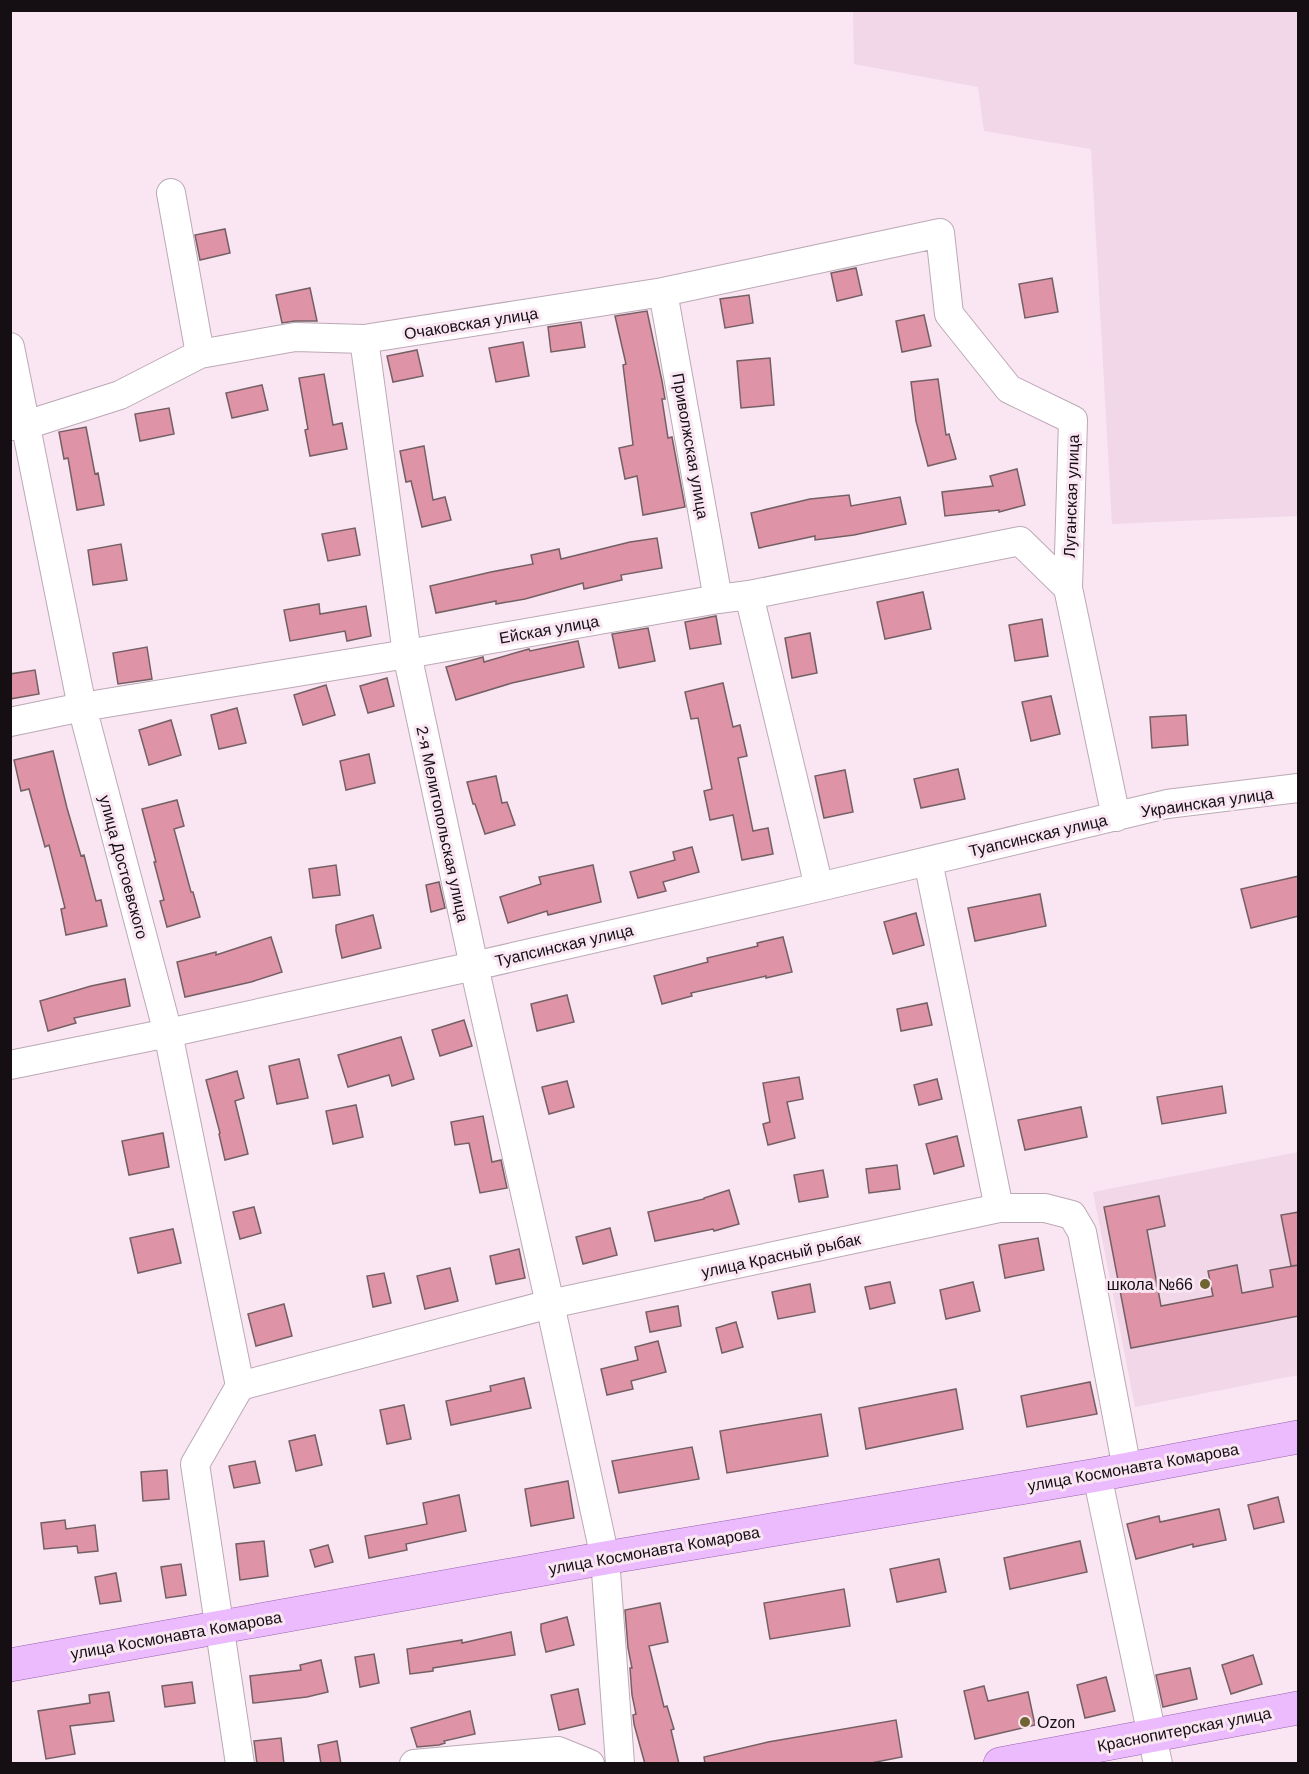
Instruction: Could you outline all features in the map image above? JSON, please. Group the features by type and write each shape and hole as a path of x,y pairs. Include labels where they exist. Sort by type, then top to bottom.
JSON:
{"main road":[{"name":"улица Космонавта Комарова","path":"10,1665 605,1558 1112,1472 1299,1437"},
{"name":"Краснопитерская улица","path":"1000,1764 1155,1750 1299,1708"}],"street":[{"path":"171,193 200,354"},
{"name":"Очаковская улица","path":"18,425 120,395 200,354 295,337 364,339 663,292 940,233"},
{"name":"Луганская улица","path":"940,233 949,314 1009,389 1073,420 1068,588 1116,817"},
{"name":"Приволжская улица","path":"663,292 718,599"},
{"name":"2-я Мелитопольская улица","path":"364,339 407,654 605,1558 620,1764"},
{"name":"улица Достоевского","path":"12,359 18,425 82,706 168,1033 240,1386"},
{"name":"Ейская улица","path":"10,722 82,706 407,654 718,599 749,596 1020,542 1068,588"},
{"path":"749,596 819,887"},
{"name":"Украинская улица","path":"1116,817 1167,804 1299,788"},
{"name":"Туапсинская улица","path":"10,1065 474,966 1116,817"},
{"path":"928,861 999,1208"},
{"name":"улица Красный рыбак","path":"240,1386 550,1304 999,1208 1045,1208 1072,1215 1082,1232 1112,1472"},
{"path":"240,1386 195,1464 240,1764"},
{"path":"1112,1472 1155,1750"},
{"path":"414,1764 558,1750 590,1764"}],"shaded area":[{"path":"853,11 1298,11 1298,516 1112,524 1091,149 984,131 978,87 854,64"},
{"name":"школа №66","path":"1298,1152 1298,1375 1135,1407 1093,1192"}],"building":[{"path":"225,229 230,253 200,260 195,235"},
{"path":"856,268 862,295 837,301 831,273"},
{"path":"1052,278 1058,312 1025,318 1019,284"},
{"path":"310,288 317,321 282,323 276,295"},
{"path":"749,295 753,323 725,328 720,299"},
{"path":"647,311 665,399 662,399 668,438 672,437 685,507 643,515 637,476 625,479 619,448 633,445 623,365 626,364 615,316"},
{"path":"924,315 931,346 902,352 896,321"},
{"path":"581,322 585,347 551,352 548,327"},
{"path":"523,342 529,376 496,382 489,348"},
{"path":"417,350 423,376 393,382 387,356"},
{"path":"770,358 774,405 741,408 737,361"},
{"path":"324,374 333,425 342,423 347,449 310,456 299,378"},
{"path":"938,379 946,435 949,434 956,459 928,466 916,421 911,382"},
{"path":"262,385 268,410 232,418 226,393"},
{"path":"169,408 174,434 140,441 135,414"},
{"path":"86,427 104,505 77,510 68,458 64,459 59,432"},
{"path":"424,446 433,500 445,497 451,520 422,527 411,481 406,482 400,451"},
{"path":"1017,469 1025,505 999,512 999,510 945,516 942,492 993,486 990,476"},
{"path":"849,495 851,506 900,497 906,524 854,535 815,540 815,536 759,548 751,513 810,499"},
{"path":"355,528 360,555 328,561 322,534"},
{"path":"657,538 662,568 621,575 622,580 584,589 583,583 525,599 496,604 496,601 436,613 430,586 533,564 531,555 559,549 561,559 630,542"},
{"path":"121,544 127,580 93,585 88,550"},
{"path":"923,592 931,629 885,639 877,602"},
{"path":"319,604 320,614 366,606 371,636 347,641 345,631 290,641 284,610"},
{"path":"716,616 721,644 690,649 685,622"},
{"path":"1042,619 1048,656 1015,661 1009,625"},
{"path":"648,628 655,661 619,668 612,634"},
{"path":"810,633 817,673 792,678 785,638"},
{"path":"578,641 584,667 512,683 456,700 446,667 483,657 484,662 529,649 530,651"},
{"path":"147,647 152,679 118,684 113,653"},
{"path":"35,670 39,694 10,699 10,674"},
{"path":"387,678 394,706 368,713 360,686"},
{"path":"723,683 733,727 740,725 747,756 738,758 753,831 768,828 773,854 742,860 733,815 710,820 704,791 712,789 698,718 691,719 685,692"},
{"path":"326,685 335,715 303,725 294,695"},
{"path":"1051,696 1060,734 1031,741 1022,702"},
{"path":"237,708 246,743 219,749 211,715"},
{"path":"1186,715 1188,745 1152,748 1150,717"},
{"path":"171,720 181,755 149,765 139,730"},
{"path":"53,751 81,856 84,855 96,901 101,900 107,926 66,935 61,909 65,908 49,845 45,847 29,789 21,791 14,760"},
{"path":"369,754 375,783 346,790 340,761"},
{"path":"958,769 965,799 921,808 914,779"},
{"path":"845,770 853,812 824,818 815,776"},
{"path":"496,776 502,803 507,802 515,825 485,834 467,782"},
{"path":"177,800 184,826 174,829 200,917 167,927 160,901 164,900 154,862 156,862 142,809"},
{"path":"692,847 699,872 663,882 666,891 638,898 630,872 675,860 673,852"},
{"path":"336,865 340,895 313,898 309,869"},
{"path":"593,865 601,902 548,915 547,911 508,923 500,897 541,884 539,877"},
{"path":"1299,876 1299,916 1251,928 1241,889"},
{"path":"439,882 445,908 431,912 426,885"},
{"path":"1040,894 1046,926 975,941 968,908"},
{"path":"916,913 924,945 893,954 884,922"},
{"path":"373,915 381,948 342,958 336,925"},
{"path":"271,937 282,972 251,982 185,997 177,962 216,952 216,955"},
{"path":"783,937 792,972 691,993 692,996 662,1004 654,976 708,962 707,958 758,946 757,943"},
{"path":"125,979 130,1006 74,1018 76,1023 48,1031 40,1001"},
{"path":"567,995 574,1022 537,1031 531,1004"},
{"path":"927,1003 932,1025 901,1031 897,1009"},
{"path":"464,1020 472,1046 440,1056 432,1030"},
{"path":"401,1037 414,1079 392,1086 389,1075 348,1087 338,1055"},
{"path":"299,1059 308,1098 277,1104 269,1066"},
{"path":"237,1071 244,1098 235,1101 248,1154 225,1160 206,1080"},
{"path":"799,1077 803,1099 787,1102 795,1138 768,1145 763,1124 770,1122 763,1083"},
{"path":"937,1079 942,1099 919,1105 914,1085"},
{"path":"567,1081 574,1107 549,1114 542,1087"},
{"path":"1222,1086 1226,1113 1162,1124 1157,1097"},
{"path":"356,1105 363,1137 333,1144 326,1111"},
{"path":"1081,1107 1087,1137 1025,1150 1018,1120"},
{"path":"483,1116 492,1162 501,1160 507,1188 480,1193 469,1143 455,1145 451,1122"},
{"path":"163,1133 169,1167 129,1175 122,1141"},
{"path":"957,1136 964,1166 934,1174 926,1144"},
{"path":"897,1165 900,1189 869,1193 866,1169"},
{"path":"823,1170 828,1197 799,1202 794,1175"},
{"path":"729,1190 739,1224 714,1231 713,1229 655,1241 648,1212 704,1199"},
{"path":"1159,1196 1165,1226 1147,1230 1161,1306 1213,1296 1208,1271 1237,1265 1242,1293 1273,1287 1270,1270 1299,1265 1299,1316 1131,1348 1104,1207"},
{"path":"254,1207 261,1233 240,1239 233,1212"},
{"path":"1299,1212 1299,1265 1291,1266 1281,1215"},
{"path":"610,1228 617,1255 583,1264 576,1237"},
{"path":"173,1229 181,1263 138,1273 130,1238"},
{"path":"1038,1238 1044,1270 1005,1278 999,1245"},
{"path":"519,1249 525,1278 496,1284 490,1256"},
{"path":"450,1268 458,1301 425,1309 417,1276"},
{"path":"384,1273 391,1303 373,1307 367,1276"},
{"path":"890,1282 895,1303 870,1309 865,1287"},
{"path":"973,1282 980,1311 946,1319 940,1290"},
{"path":"810,1284 815,1312 778,1319 772,1292"},
{"path":"284,1304 292,1336 256,1346 248,1314"},
{"path":"678,1306 681,1326 650,1332 646,1312"},
{"path":"736,1322 743,1347 722,1353 716,1328"},
{"path":"658,1341 666,1372 631,1381 633,1389 607,1395 601,1369 638,1360 635,1347"},
{"path":"524,1378 531,1408 451,1425 446,1401 491,1391 490,1386"},
{"path":"1090,1382 1097,1414 1027,1427 1021,1396"},
{"path":"956,1389 963,1429 866,1449 859,1408"},
{"path":"404,1405 411,1439 387,1444 380,1410"},
{"path":"821,1414 828,1456 727,1473 720,1431"},
{"path":"315,1435 322,1465 296,1471 289,1441"},
{"path":"692,1447 699,1479 619,1493 612,1461"},
{"path":"255,1461 260,1483 234,1488 229,1466"},
{"path":"167,1470 169,1499 143,1501 141,1472"},
{"path":"568,1481 574,1518 531,1526 525,1489"},
{"path":"459,1495 466,1531 406,1544 407,1550 369,1558 365,1536 427,1524 423,1503"},
{"path":"1278,1497 1284,1522 1254,1529 1248,1505"},
{"path":"1219,1509 1226,1540 1193,1547 1193,1544 1136,1559 1127,1524 1159,1516 1160,1522"},
{"path":"65,1520 66,1529 95,1525 98,1551 78,1553 77,1546 44,1549 41,1523"},
{"path":"264,1541 268,1576 240,1580 236,1544"},
{"path":"1080,1541 1087,1572 1010,1589 1004,1558"},
{"path":"328,1545 333,1562 315,1567 310,1550"},
{"path":"939,1559 946,1592 897,1602 890,1569"},
{"path":"181,1564 186,1595 166,1598 161,1567"},
{"path":"116,1573 121,1601 100,1604 95,1577"},
{"path":"844,1589 850,1626 770,1639 764,1603"},
{"path":"660,1603 668,1642 649,1646 664,1707 667,1706 674,1729 671,1730 679,1764 645,1764 634,1724 633,1715 636,1714 632,1695 630,1668 632,1668 625,1610"},
{"path":"567,1617 574,1645 546,1652 541,1624"},
{"path":"511,1632 515,1655 433,1668 433,1671 410,1674 407,1649 462,1640 462,1643"},
{"path":"374,1654 379,1683 360,1687 355,1657"},
{"path":"1253,1655 1262,1684 1231,1694 1222,1665"},
{"path":"321,1660 328,1692 307,1697 253,1703 250,1676 301,1670 300,1665"},
{"path":"1190,1668 1197,1699 1163,1707 1156,1675"},
{"path":"1106,1677 1115,1711 1085,1718 1077,1685"},
{"path":"192,1682 195,1703 165,1707 162,1686"},
{"path":"984,1686 988,1701 1028,1692 1035,1725 975,1739 964,1691"},
{"path":"578,1689 585,1724 559,1730 551,1695"},
{"path":"109,1692 114,1721 70,1726 75,1754 46,1759 38,1711 90,1703 89,1695"},
{"path":"470,1711 475,1734 444,1741 445,1743 439,1745 417,1747 411,1728"},
{"path":"896,1720 902,1757 866,1764 705,1764 704,1757 768,1742"},
{"path":"281,1738 284,1764 257,1764 254,1741"},
{"path":"337,1741 341,1764 321,1764 318,1745"}],"place":[{"name":"школа №66","path":"1205,1284"},
{"name":"Ozon","path":"1025,1722"}]}
